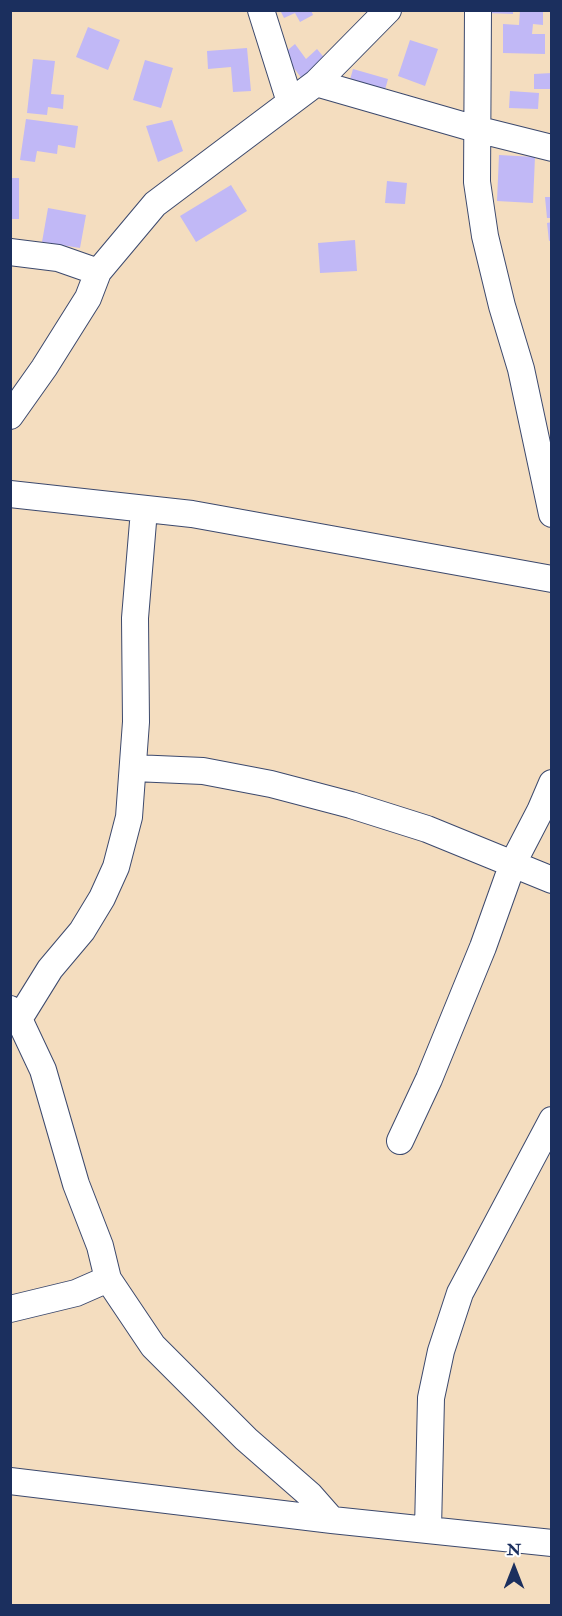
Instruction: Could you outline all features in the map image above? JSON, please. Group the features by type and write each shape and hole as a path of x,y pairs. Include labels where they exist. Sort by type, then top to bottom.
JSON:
{"street":[{"path":"261,10 290,102"},
{"path":"10,416 44,368 88,298 98,272 155,204 316,83 388,10"},
{"path":"478,10 477,182 485,237 521,369 552,514"},
{"path":"316,83 476,129 552,148"},
{"path":"10,252 58,258 98,272"},
{"path":"10,494 192,514 552,579"},
{"path":"144,510 135,618 134,768 129,817 116,867 102,898 82,932 15,1014 43,1070 76,1184 100,1246 108,1279 153,1346 246,1439 310,1495 332,1520"},
{"path":"134,768 203,771 283,787 351,805 427,829 552,880"},
{"path":"400,1141 429,1079 483,947 513,863 552,783"},
{"path":"429,1529 431,1398 441,1351 460,1293 552,1120"},
{"path":"10,1309 76,1293 108,1279"},
{"path":"10,1481 332,1520 552,1543"}],"building":[{"path":"280,10 311,10 313,15 300,22 295,13 284,18"},
{"path":"486,10 513,10 513,14 486,13"},
{"path":"520,10 543,10 543,25 533,24 532,34 545,34 545,54 503,53 503,24 519,25"},
{"path":"88,27 120,40 108,70 76,57"},
{"path":"410,40 438,49 425,86 398,76"},
{"path":"295,44 306,59 317,49 327,61 303,80 283,54"},
{"path":"247,48 251,91 233,92 231,67 208,69 207,51"},
{"path":"33,59 55,61 51,94 64,95 63,109 48,107 47,115 27,113"},
{"path":"145,60 173,68 161,108 133,100"},
{"path":"353,69 388,79 383,97 348,87"},
{"path":"552,73 552,89 534,89 534,74"},
{"path":"510,91 539,93 538,109 509,108"},
{"path":"26,119 78,126 75,148 58,145 57,154 37,151 35,162 20,160"},
{"path":"172,120 183,151 158,162 146,126"},
{"path":"499,155 535,157 533,203 497,201"},
{"path":"10,178 19,178 19,219 10,219"},
{"path":"387,181 407,183 405,204 385,203"},
{"path":"231,185 247,211 196,242 180,216"},
{"path":"545,197 552,197 552,218 547,218"},
{"path":"48,208 86,215 80,248 42,242"},
{"path":"552,222 552,240 549,241 547,223"},
{"path":"355,240 357,271 320,273 318,243"}]}
